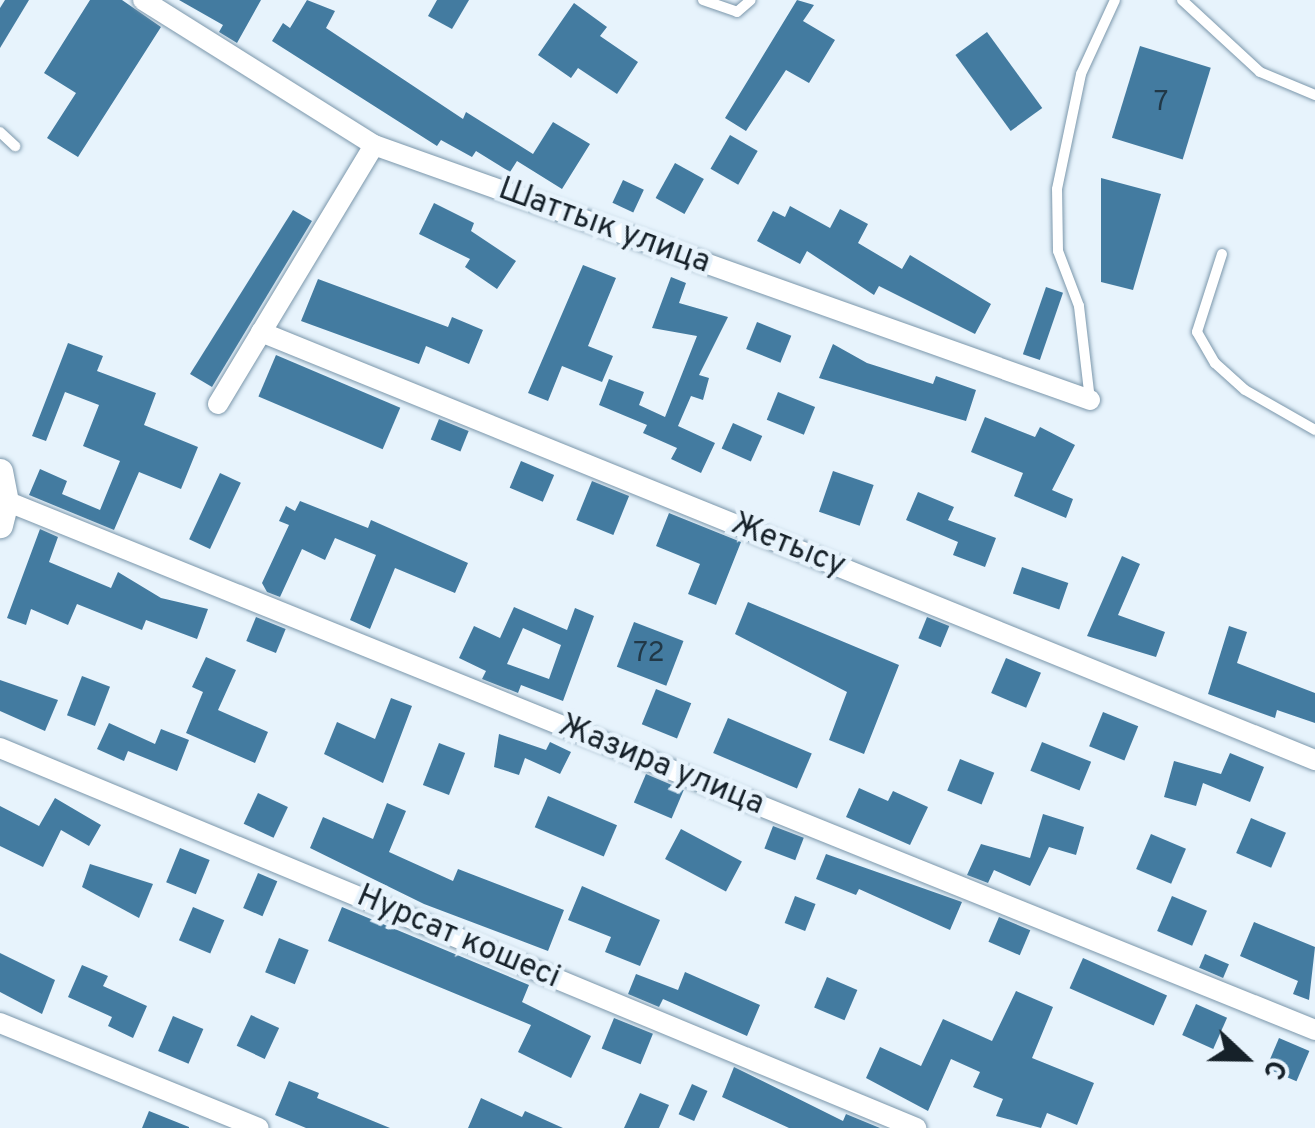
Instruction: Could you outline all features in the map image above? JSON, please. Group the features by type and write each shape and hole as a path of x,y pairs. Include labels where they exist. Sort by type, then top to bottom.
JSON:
{"street":[{"name":"Шаттык улица","path":"143,0 374,145 1090,400"},
{"path":"218,404 374,145"},
{"name":"Жетысу","path":"261,332 1315,760"},
{"path":"0,471 3,513"},
{"name":"Жазира улица","path":"3,513 1315,1030"},
{"name":"Нурсат кошесi","path":"0,748 916,1128"},
{"path":"0,1023 258,1128"}],"lane":[{"path":"703,0 737,12 751,0"},
{"path":"1090,400 1079,306 1058,250 1057,190 1081,74 1115,0"},
{"path":"1182,0 1260,72 1315,95"},
{"path":"0,132 15,146"},
{"path":"1222,254 1197,332 1215,363 1246,390 1315,430"}],"building":[{"path":"5,0 29,0 0,48 0,8"},
{"path":"90,0 122,0 161,27 78,157 47,138 76,93 44,73"},
{"path":"179,0 261,0 237,43 219,32 223,25"},
{"path":"307,0 335,11 326,28 463,119 466,112 533,154 553,122 590,144 562,189 517,161 510,172 476,151 472,157 441,140 437,146 272,41 283,23 290,28"},
{"path":"437,0 469,0 452,29 428,16"},
{"path":"797,0 814,5 803,21 835,40 809,83 786,70 746,131 725,118"},
{"path":"574,3 607,27 600,36 638,62 617,94 578,68 571,78 538,55"},
{"path":"987,32 1042,108 1011,131 955,55"},
{"path":"1140,46 1211,68 1183,159 1112,138"},
{"path":"730,135 758,151 738,185 710,169"},
{"path":"675,163 704,179 684,214 656,198"},
{"path":"1101,178 1161,194 1133,290 1101,282"},
{"path":"623,180 644,190 633,212 612,203"},
{"path":"434,203 474,223 471,231 516,261 497,289 465,267 470,259 419,234"},
{"path":"790,206 830,228 840,209 868,224 858,243 902,269 910,255 991,304 975,334 879,286 874,295 807,251 800,264 757,241 773,211 785,217"},
{"path":"293,210 312,221 212,387 190,374"},
{"path":"583,265 616,278 588,346 613,356 602,382 562,366 548,401 528,393"},
{"path":"671,277 686,283 679,303 728,317 699,375 709,378 703,400 691,396 678,426 715,443 701,473 671,459 677,448 643,433 647,425 599,405 609,379 644,392 639,405 665,417 697,336 652,328"},
{"path":"318,279 448,327 452,317 483,330 469,364 426,346 419,364 301,321"},
{"path":"1046,287 1063,293 1040,360 1023,354"},
{"path":"757,322 791,336 780,363 746,349"},
{"path":"68,343 103,356 97,371 156,393 144,425 198,447 181,489 139,472 114,530 29,495 40,469 67,481 62,494 100,510 120,461 83,446 99,405 65,392 46,441 32,436"},
{"path":"833,344 867,363 933,384 936,376 976,390 966,421 819,378"},
{"path":"276,355 400,408 383,449 258,396"},
{"path":"778,392 815,407 804,435 767,420"},
{"path":"985,417 1035,437 1040,427 1075,445 1052,490 1073,499 1066,518 1014,496 1023,473 971,452"},
{"path":"439,419 469,431 460,451 431,439"},
{"path":"733,423 762,436 751,462 722,449"},
{"path":"521,461 554,475 543,502 510,488"},
{"path":"833,471 874,485 860,526 819,512"},
{"path":"220,473 241,483 210,549 189,539"},
{"path":"592,481 629,496 613,535 576,520"},
{"path":"918,492 954,507 948,520 996,538 985,567 953,555 958,542 906,520"},
{"path":"300,501 368,528 371,520 468,563 455,593 395,568 370,629 350,620 376,555 335,538 325,560 302,549 280,597 267,592 262,583 289,525 279,521 286,506 295,511"},
{"path":"669,513 741,542 716,605 688,594 700,564 656,546"},
{"path":"40,529 58,537 49,562 111,588 118,572 161,598 208,609 197,639 146,620 142,630 77,604 68,625 31,609 26,625 7,618"},
{"path":"1122,556 1140,564 1118,615 1165,632 1156,657 1087,636"},
{"path":"1022,567 1068,583 1059,609 1013,593"},
{"path":"748,602 899,665 864,754 829,740 847,692 735,634"},
{"path":"514,607 567,630 575,608 594,616 563,701 521,685 518,693 482,679 486,671 459,658 474,626 500,638","holes":["523,628 561,645 549,679 507,664"]},
{"path":"256,617 286,629 276,653 246,641"},
{"path":"927,617 949,626 941,647 918,638"},
{"path":"634,622 683,641 666,686 617,667"},
{"path":"1229,626 1247,632 1237,663 1315,693 1315,723 1277,710 1275,718 1208,694"},
{"path":"206,657 236,670 218,710 268,732 255,763 186,733 203,692 192,687"},
{"path":"1006,658 1041,673 1026,708 991,693"},
{"path":"82,676 110,687 95,726 67,715"},
{"path":"0,680 58,700 45,731 0,711"},
{"path":"656,689 691,703 677,738 642,724"},
{"path":"391,698 412,706 383,783 324,754 337,722 375,739"},
{"path":"1103,712 1138,726 1124,761 1089,746"},
{"path":"728,718 812,754 797,789 713,753"},
{"path":"109,723 155,744 161,729 189,740 177,771 128,751 124,761 97,749"},
{"path":"499,734 546,750 550,742 571,752 560,774 525,758 519,775 494,767"},
{"path":"1042,742 1091,762 1080,791 1030,771"},
{"path":"439,743 465,753 449,795 423,785"},
{"path":"1230,753 1264,767 1250,802 1203,783 1196,806 1164,797 1174,761 1221,774"},
{"path":"960,759 994,773 982,804 947,791"},
{"path":"646,774 684,790 672,819 634,803"},
{"path":"859,788 888,801 893,791 928,807 910,845 846,817"},
{"path":"258,793 288,807 274,838 244,824"},
{"path":"548,796 617,825 604,857 535,827"},
{"path":"55,798 101,825 89,846 61,830 43,867 0,846 0,806 39,826"},
{"path":"387,803 406,811 389,852 453,881 458,869 564,910 548,951 424,904 310,848 323,817 373,839"},
{"path":"1043,814 1084,827 1076,855 1049,847 1030,886 994,870 988,883 967,875 981,844 1030,858"},
{"path":"1251,818 1286,833 1271,868 1236,853"},
{"path":"773,826 804,838 795,860 764,848"},
{"path":"681,829 742,861 726,891 665,859"},
{"path":"1151,834 1186,849 1171,884 1136,869"},
{"path":"180,848 210,860 196,894 166,882"},
{"path":"826,854 962,902 950,930 859,889 856,895 816,879"},
{"path":"90,864 153,884 139,918 82,887"},
{"path":"258,873 277,881 262,916 243,908"},
{"path":"582,886 660,920 640,966 605,952 611,937 568,920"},
{"path":"795,896 816,904 805,931 785,923"},
{"path":"1172,896 1207,911 1192,946 1157,931"},
{"path":"193,907 224,920 210,953 179,940"},
{"path":"342,907 529,985 522,1002 591,1036 571,1078 518,1052 531,1025 328,941"},
{"path":"999,917 1030,930 1020,955 988,942"},
{"path":"1254,922 1315,947 1309,1000 1293,994 1298,981 1240,956"},
{"path":"279,938 309,950 295,984 265,972"},
{"path":"0,953 55,980 42,1014 0,992"},
{"path":"1205,954 1229,964 1223,978 1199,968"},
{"path":"1083,958 1167,995 1154,1026 1070,988"},
{"path":"82,965 108,976 103,986 147,1006 133,1038 108,1026 112,1017 68,997"},
{"path":"685,972 760,1005 747,1036 663,999 659,1007 628,994 636,974 678,990"},
{"path":"827,977 857,990 844,1020 814,1007"},
{"path":"1016,991 1053,1007 1032,1058 1094,1083 1077,1125 1047,1113 1041,1128 996,1116 1003,1099 973,1087 980,1072 951,1059 928,1111 866,1078 880,1047 921,1066 943,1019 992,1041"},
{"path":"1196,1004 1227,1018 1213,1049 1182,1035"},
{"path":"251,1015 279,1028 265,1059 237,1046"},
{"path":"173,1016 203,1029 189,1064 158,1051"},
{"path":"614,1018 653,1034 641,1064 602,1049"},
{"path":"1279,1038 1309,1051 1296,1081 1266,1068"},
{"path":"734,1067 843,1121 846,1114 880,1128 789,1128 722,1097"},
{"path":"289,1081 319,1093 317,1098 390,1128 306,1128 275,1115"},
{"path":"692,1084 708,1091 694,1121 679,1114"},
{"path":"640,1093 669,1105 659,1128 624,1128"},
{"path":"481,1098 522,1117 525,1111 563,1128 468,1128"},
{"path":"149,1111 189,1127 189,1128 142,1128"}]}
